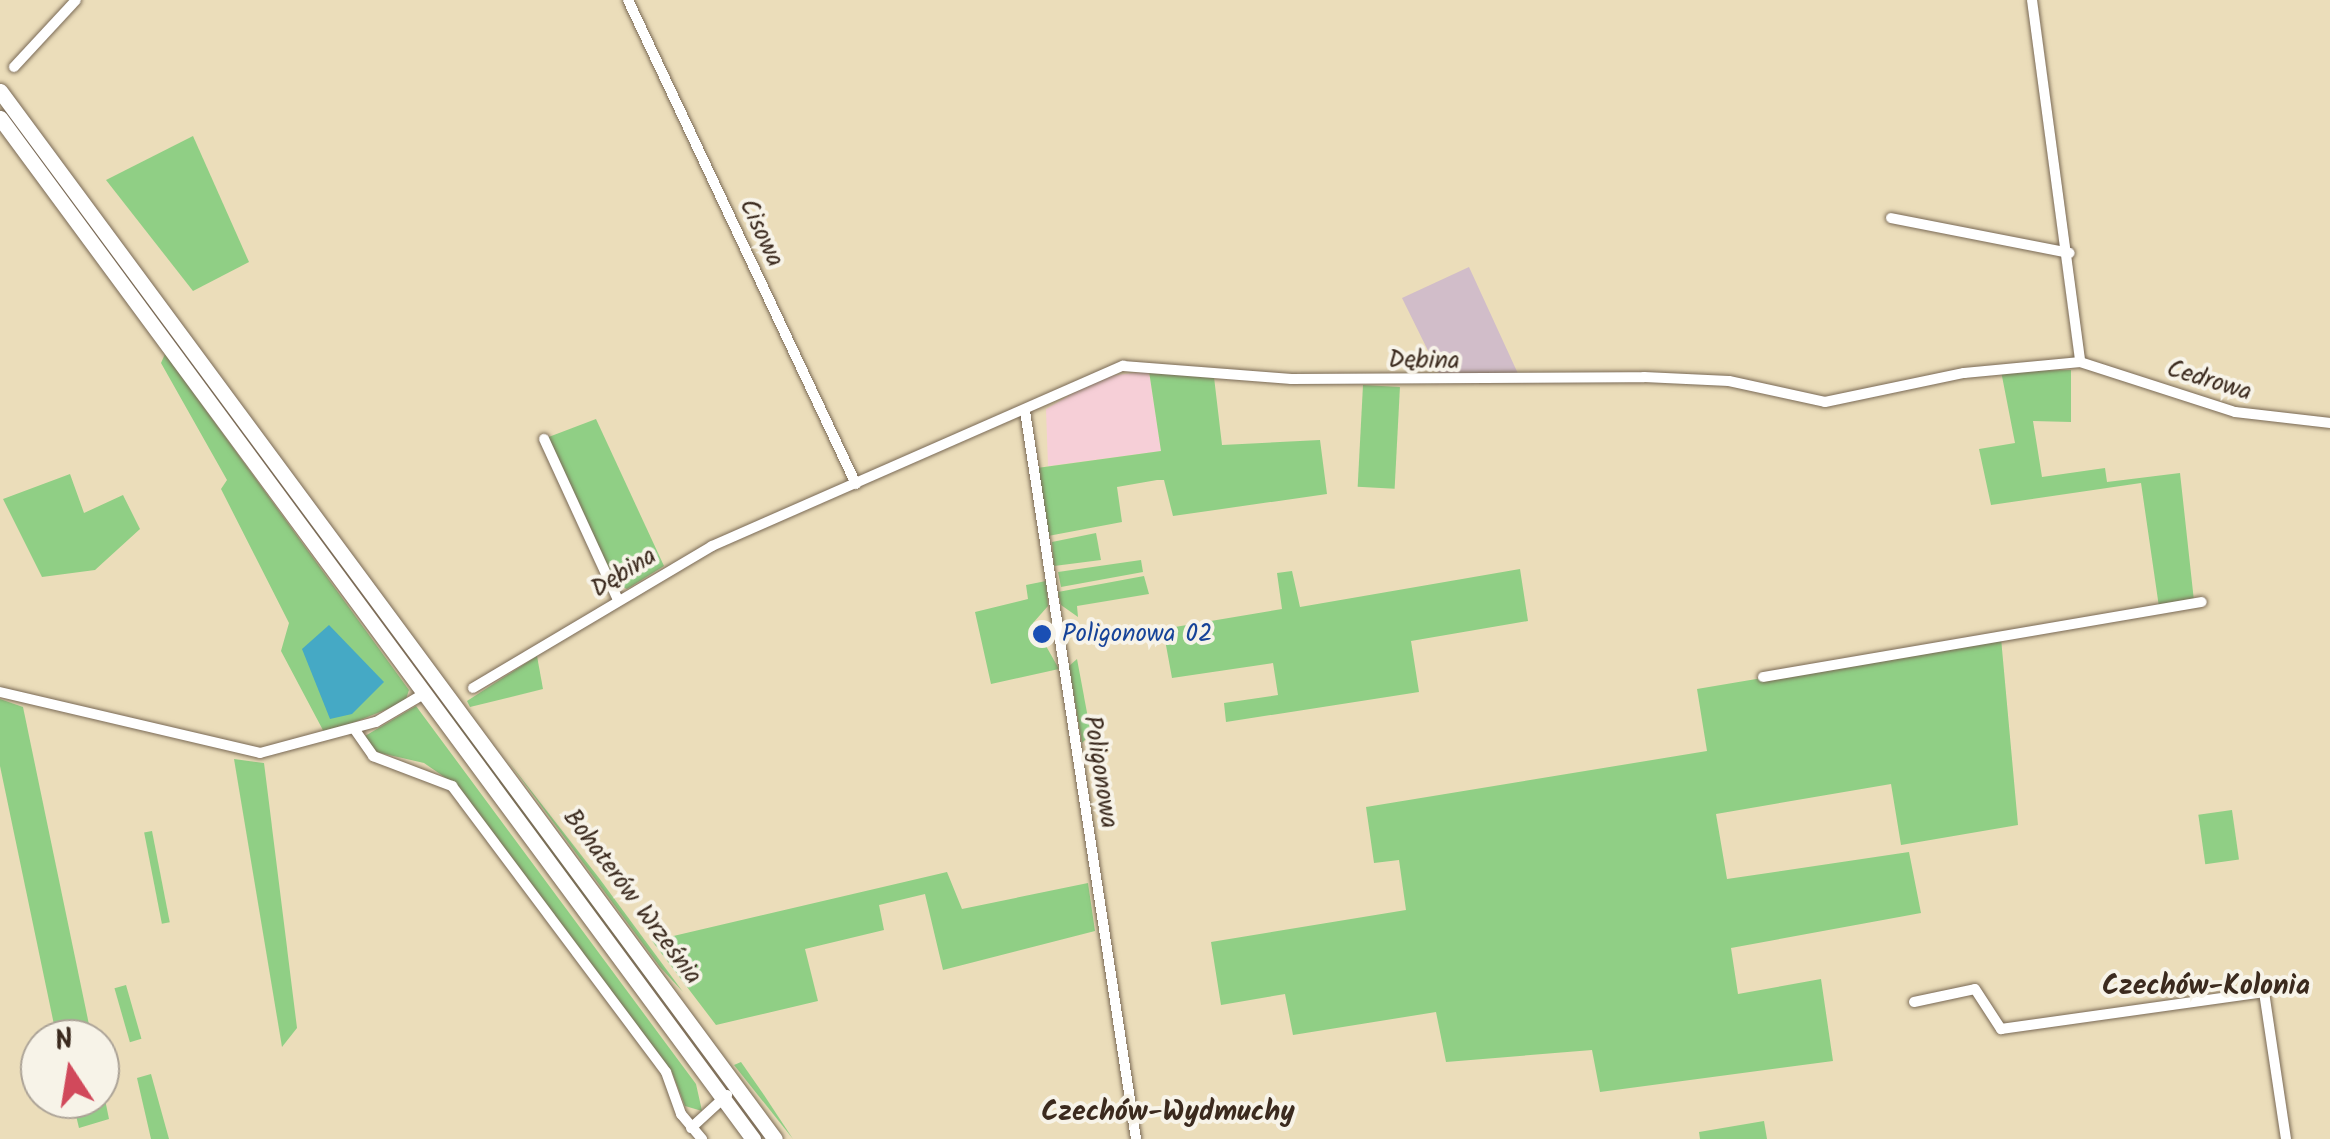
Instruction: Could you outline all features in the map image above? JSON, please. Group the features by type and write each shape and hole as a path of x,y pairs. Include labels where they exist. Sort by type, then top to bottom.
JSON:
{"main road":[{"name":"Bohaterów Września","path":"0,90 443,690 741,1084 775,1139"},
{"name":"Bohaterów Września","path":"0,118 753,1139"}],"street":[{"path":"14,66 76,0"},
{"name":"Cisowa","path":"628,0 856,484"},
{"path":"2032,0 2070,253 2080,362"},
{"path":"1890,218 2070,253"},
{"name":"Dębina","path":"474,688 712,546 1135,365 1291,379 1644,376 1738,382 1825,402 1964,373 2080,362"},
{"name":"Cedrowa","path":"2080,362 2236,412 2330,423"},
{"name":"Poligonowa","path":"1025,411 1136,1139"},
{"path":"1013,419 1026,429"},
{"path":"544,439 618,600"},
{"path":"1763,677 2202,602"},
{"path":"0,692 260,753 354,730 422,695"},
{"path":"354,730 373,756 452,786 666,1072 691,1128 702,1139"},
{"path":"1914,1002 1975,990 2000,1029 2264,992 2286,1139"},
{"path":"691,1128 741,1084"}],"shaded area":[{"path":"1469,267 1520,378 1443,381 1402,298"},
{"path":"1149,371 1161,451 1048,466 1046,409 1101,377"}],"green space":[{"path":"193,136 249,262 193,291 106,180"},
{"path":"165,354 409,690 405,702 325,734 281,651 289,623 221,489 227,480 161,363"},
{"path":"2071,370 2071,422 2033,421 2042,477 2105,468 2107,482 2180,473 2194,601 2159,607 2141,483 1991,505 1979,449 2015,443 2001,371"},
{"path":"1149,371 1214,377 1222,445 1320,440 1327,494 1173,516 1164,480 1157,480 1117,487 1122,522 1048,536 1037,468 1161,451"},
{"path":"1363,385 1400,387 1395,489 1358,487"},
{"path":"596,419 664,566 627,589 617,585 546,438"},
{"path":"70,474 84,513 123,495 140,529 95,570 42,577 3,499"},
{"path":"1096,533 1101,560 1054,566 1052,542"},
{"path":"1141,560 1143,572 1061,587 1058,572"},
{"path":"1520,569 1528,621 1411,641 1419,692 1226,722 1224,703 1278,695 1273,663 1172,678 1163,629 1282,609 1277,573 1292,571 1300,607"},
{"path":"1144,576 1149,594 1077,606 1078,617 1061,605 1058,592"},
{"path":"1046,581 1048,606 1033,623 1059,669 991,684 975,612 1028,599 1026,585"},
{"path":"2001,638 2018,825 1901,845 1891,784 1716,814 1727,879 1909,852 1921,913 1731,948 1738,994 1821,979 1833,1061 1600,1092 1592,1050 1446,1062 1436,1012 1293,1035 1285,994 1221,1005 1211,942 1406,910 1399,860 1374,863 1366,807 1707,751 1697,689"},
{"path":"537,656 543,689 470,707 467,701"},
{"path":"1077,659 1091,734 1082,743 1069,666"},
{"path":"0,699 23,707 88,1019 53,1019 0,766"},
{"path":"416,706 696,1084 702,1111 685,1106 672,1072 459,787 424,763 376,752 365,736"},
{"path":"450,708 716,1071 444,712"},
{"path":"234,759 264,763 297,1028 282,1047"},
{"path":"508,761 599,878 683,992 660,967"},
{"path":"2232,810 2239,860 2205,864 2198,815"},
{"path":"152,831 170,922 162,924 144,833"},
{"path":"947,872 962,909 1088,883 1095,931 943,970 925,894 879,905 884,930 805,949 818,1001 716,1025 652,941"},
{"path":"126,985 141,1039 130,1042 114,988"},
{"path":"741,1062 764,1095 793,1139 734,1065"},
{"path":"151,1074 169,1139 151,1139 137,1078"},
{"path":"77,1119 109,1119 79,1128"},
{"path":"1764,1121 1767,1139 1700,1139 1699,1132"}],"water":[{"path":"329,625 384,682 352,714 330,719 302,649"}],"place":[{"name":"Poligonowa 02","path":"1042,634"}],"district":[{"name":"Czechów-Kolonia","path":"2206,987"},
{"name":"Czechów-Wydmuchy","path":"1168,1113"}]}
